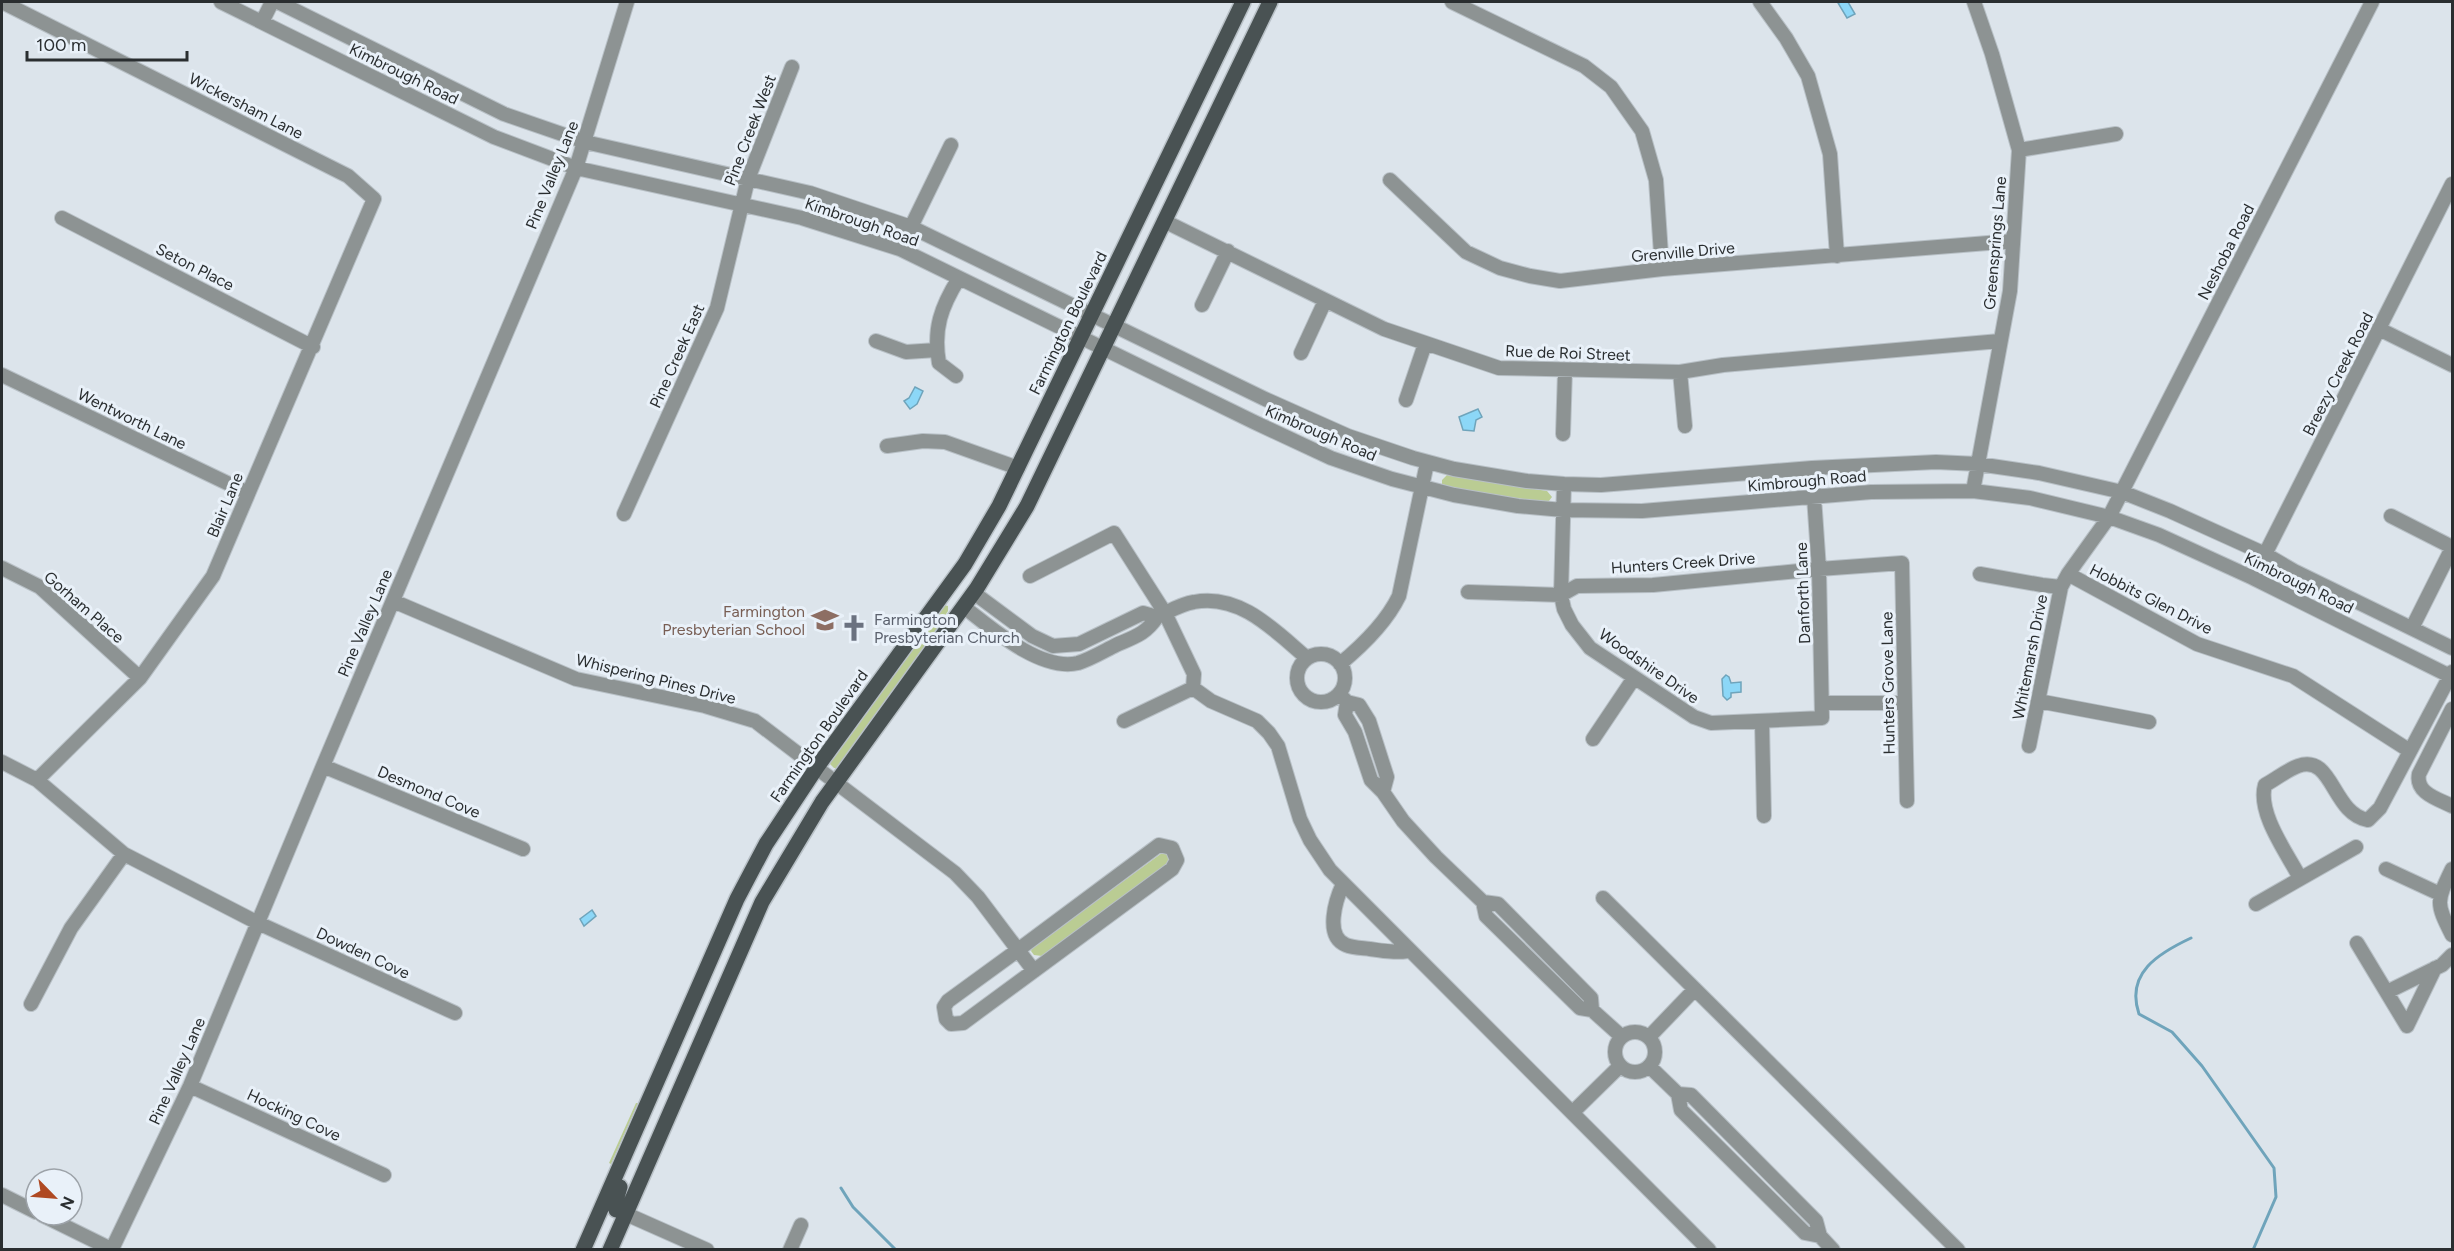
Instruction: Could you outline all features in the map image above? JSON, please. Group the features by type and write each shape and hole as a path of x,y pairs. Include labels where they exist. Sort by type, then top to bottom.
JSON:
{"main road":[{"name":"Farmington Boulevard","path":"583,1250 615,1209 762,902 793,847 903,691 954,599 983,534 1018,468 1243,2"},
{"name":"Farmington Boulevard","path":"610,1250 615,1209 648,1101 752,869 817,767 954,599 974,593 1027,506 1270,2"}],"street":[{"name":"Wickersham Lane","path":"2,2 348,176 374,199"},
{"name":"Kimbrough Road","path":"221,2 494,137 576,168 802,218 889,246 1104,347 1331,458 1421,488 1518,506 1563,510 1642,511 1871,492 1973,491 2030,498 2109,517 2159,535 2452,675"},
{"path":"262,22 272,2"},
{"name":"Kimbrough Road","path":"278,2 504,114 585,142 810,193 911,227 1265,399 1348,436 1427,463 1517,480 1601,485 1812,468 1936,462 1978,464 2039,473 2122,492 2169,511 2265,554 2294,571 2452,648"},
{"name":"Pine Valley Lane","path":"113,1249 190,1086 576,168 627,2"},
{"path":"1452,2 1584,66 1611,87 1642,131 1656,180 1662,269"},
{"path":"1760,2 1786,38 1808,76 1830,154 1837,256"},
{"name":"Greensprings Lane","path":"1973,491 2010,291 2019,150 1992,54 1974,2"},
{"name":"Neshoba Road","path":"2109,517 2373,2"},
{"name":"Pine Creek West","path":"740,206 748,179 792,67"},
{"path":"2019,150 2116,134"},
{"path":"911,227 951,145"},
{"name":"Grenville Drive","path":"1390,180 1466,252 1500,268 1560,281 1662,269 2013,241"},
{"name":"Breezy Creek Road","path":"2253,578 2452,184"},
{"name":"Blair Lane","path":"37,780 140,678 213,576 313,347 374,199"},
{"name":"Pine Creek East","path":"624,514 717,308 740,206"},
{"name":"Seton Place","path":"62,218 313,347"},
{"name":"Rue de Roi Street","path":"1164,221 1228,250 1384,329 1499,368 1680,372 1723,365 2000,341"},
{"path":"1202,305 1228,250"},
{"path":"956,376 939,363 937,350 938,321 948,295 959,278"},
{"path":"1301,353 1325,301"},
{"path":"2379,329 2452,365"},
{"path":"876,341 906,352 937,350"},
{"path":"1406,400 1425,344"},
{"path":"1563,434 1565,371"},
{"path":"1680,372 1685,426"},
{"name":"Wentworth Lane","path":"2,375 248,493"},
{"path":"887,446 923,441 945,442 1018,468"},
{"path":"1340,664 1375,631 1394,607 1427,463"},
{"name":"Danforth Lane","path":"1812,468 1819,569 1822,718"},
{"name":"Woodshire Drive","path":"1564,484 1561,595 1568,617 1590,648 1694,717 1711,723 1822,718"},
{"path":"2391,516 2452,548 2412,628"},
{"name":"Whitemarsh Drive","path":"2029,746 2065,580 2109,517"},
{"path":"1030,576 1114,533 1194,674 1193,688"},
{"name":"Hunters Creek Drive","path":"1468,592 1561,595 1576,586 1653,585 1902,563"},
{"name":"Hunters Grove Lane","path":"1902,563 1907,801"},
{"name":"Gorham Place","path":"2,568 40,587 140,678"},
{"name":"Hobbits Glen Drive","path":"1980,574 2042,585 2065,580 2197,644 2293,676 2410,751"},
{"path":"974,593 1041,643 1053,646 1080,644 1143,613 1161,615 1195,602 1233,605 1256,616 1307,658"},
{"path":"954,599 1018,647 1046,660 1065,663 1077,663 1132,638 1150,628 1161,615"},
{"name":"Whispering Pines Drive","path":"393,601 576,678 705,706 755,722 955,873 978,897 1034,971"},
{"path":"1383,792 1387,777 1372,728 1359,705 1343,698 1316,702 1302,694 1296,679 1301,664 1307,658 1322,654 1329,655 1340,664 1345,680 1343,698 1346,715 1356,734 1371,780 1383,792 1416,837 1483,902 1486,916 1580,1008 1592,1010 1621,1036"},
{"path":"2300,878 2266,812 2263,793 2265,785 2298,766 2312,764 2323,770 2346,809 2357,818 2368,820 2380,808 2452,675"},
{"path":"1593,739 1634,678"},
{"path":"1124,721 1193,688"},
{"path":"1193,688 1210,701 1257,721 1269,733 1278,746 1300,819 1310,840 1330,870 1408,951 1709,1250"},
{"path":"2038,701 2149,722"},
{"path":"1822,703 1904,704"},
{"path":"2452,709 2422,766 2417,781 2419,787 2428,794 2452,806"},
{"path":"1762,722 1764,816"},
{"path":"1356,734 1372,728"},
{"name":"Dowden Cove","path":"2,762 37,780 124,854 258,923 455,1013"},
{"name":"Desmond Cove","path":"323,766 523,849"},
{"path":"1159,845 1168,845 1175,851 1177,860 1172,869 963,1023 951,1024 946,1019 944,1007 948,1001 1018,950 1159,845"},
{"path":"2256,904 2356,847"},
{"path":"31,1004 70,928 124,854"},
{"path":"2386,869 2440,894"},
{"path":"2452,869 2440,894 2439,909 2452,935"},
{"path":"1344,884 1337,898 1335,912 1334,928 1338,939 1345,945 1356,947 1394,953 1408,951"},
{"path":"1603,898 1958,1250"},
{"path":"2357,943 2407,1026 2435,968"},
{"path":"2387,992 2435,968 2452,955"},
{"path":"1649,1037 1695,989"},
{"path":"1634,1031 1649,1037 1655,1052 1649,1066 1639,1072 1632,1072 1620,1066 1616,1060 1614,1047 1621,1036 1634,1031"},
{"path":"1572,1112 1620,1066"},
{"path":"1649,1066 1678,1094 1680,1110 1805,1233 1820,1236 1833,1250"},
{"name":"Hocking Cove","path":"190,1086 384,1174"},
{"path":"2,1195 24,1206"},
{"path":"615,1209 707,1250"},
{"path":"790,1250 801,1225"},
{"path":"67,1227 113,1249"}],"green space":[{"path":"1447,475 1547,491 1552,497 1548,502 1544,502 1460,490 1442,484 1442,480"},
{"path":"944,605 948,606 948,611 897,690 838,768 834,768 830,764 832,758"},
{"path":"1162,853 1168,853 1171,856 1169,864 1042,956 1034,955 1031,951 1033,947"},
{"path":"636,1103 638,1103 611,1164 609,1163"}],"water":[{"path":"1848,2 1855,14 1847,18 1838,3"},
{"path":"915,387 923,391 917,404 910,409 904,401 909,398"},
{"path":"1478,409 1482,417 1476,420 1474,431 1463,430 1459,417"},
{"path":"1726,675 1731,683 1741,682 1741,692 1731,693 1731,697 1727,700 1723,696 1722,679"},
{"path":"592,910 596,916 584,926 580,919"}],"waterway":[{"path":"2191,938 2167,950 2148,966 2137,987 2136,1000 2139,1014 2172,1032 2202,1066 2274,1168 2276,1197 2253,1250"},
{"path":"841,1188 853,1207 896,1250"}],"place":[{"name":"Farmington Presbyterian School","path":"825,620"},
{"name":"Farmington Presbyterian Church","path":"854,628"}]}
